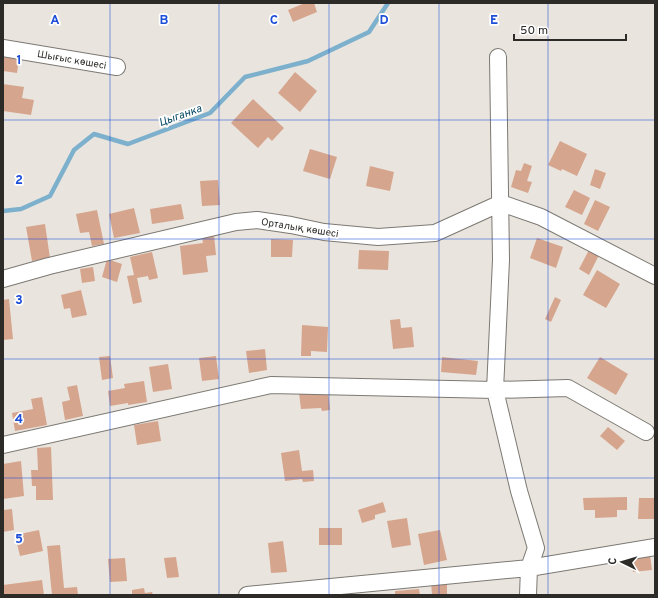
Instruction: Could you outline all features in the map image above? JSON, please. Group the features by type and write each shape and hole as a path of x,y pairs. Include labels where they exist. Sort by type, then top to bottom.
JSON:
{"street":[{"name":"Шығыс көшесі","path":"3,48 117,67"},
{"path":"498,56 501,260 495,390 519,491 536,548 528,568 528,595"},
{"path":"501,202 541,217 655,276"},
{"name":"Орталық көшесі","path":"3,279 49,266 236,222 257,220 324,232 378,237 434,233 501,202"},
{"path":"3,445 271,385 495,390 568,388 646,432"},
{"path":"248,595 528,568 655,547"}],"building":[{"path":"305,3 314,3 317,12 293,22 288,10"},
{"path":"4,57 19,59 17,73 3,71"},
{"path":"295,72 317,91 300,112 278,93"},
{"path":"3,84 24,87 22,98 34,100 31,115 3,111"},
{"path":"253,99 284,128 272,141 268,137 258,148 231,123"},
{"path":"560,141 587,154 577,176 562,169 561,171 548,165"},
{"path":"310,149 337,157 330,179 303,171"},
{"path":"524,163 532,166 527,181 532,182 528,193 511,187 516,170 521,171"},
{"path":"370,166 394,172 390,191 366,186"},
{"path":"595,169 606,173 600,189 590,185"},
{"path":"218,180 220,205 202,206 200,181"},
{"path":"574,190 590,198 582,215 565,207"},
{"path":"595,200 610,207 598,231 584,224"},
{"path":"181,204 184,219 152,224 150,209"},
{"path":"134,208 140,233 114,238 109,214"},
{"path":"97,210 104,244 92,246 89,232 80,233 76,214"},
{"path":"45,224 50,258 32,261 26,227"},
{"path":"214,235 216,255 206,256 208,272 183,275 180,246 203,243 202,237"},
{"path":"537,238 563,247 556,268 530,258"},
{"path":"271,239 293,240 292,257 271,257"},
{"path":"359,250 389,251 388,270 358,269"},
{"path":"589,250 599,255 589,275 579,269"},
{"path":"152,252 158,278 149,280 148,276 137,278 142,302 133,304 127,276 134,275 130,257"},
{"path":"107,259 122,264 117,282 102,277"},
{"path":"93,267 95,281 82,283 80,269"},
{"path":"597,270 620,284 606,308 583,295"},
{"path":"81,290 87,315 72,318 70,308 64,309 61,295"},
{"path":"555,297 561,300 551,322 545,319"},
{"path":"9,299 13,339 3,340 3,300"},
{"path":"400,319 401,328 412,327 414,347 393,349 390,320"},
{"path":"302,325 328,327 327,352 311,351 311,356 301,356"},
{"path":"265,349 267,370 249,373 246,351"},
{"path":"110,356 113,378 102,380 99,357"},
{"path":"216,356 219,379 202,381 199,358"},
{"path":"442,357 478,361 476,375 441,372"},
{"path":"600,357 628,374 616,395 587,378"},
{"path":"168,364 172,389 153,392 149,367"},
{"path":"144,381 147,402 110,406 108,391 125,388 124,384"},
{"path":"77,385 83,416 65,420 62,402 70,400 67,387"},
{"path":"328,391 330,410 322,411 321,408 301,409 299,393"},
{"path":"42,397 47,425 15,431 12,413 33,409 31,399"},
{"path":"158,421 161,441 137,445 134,425"},
{"path":"608,427 625,441 617,450 600,436"},
{"path":"51,447 53,500 36,500 36,486 32,486 31,470 38,470 37,448"},
{"path":"299,450 302,471 313,470 314,481 303,482 302,479 285,481 281,453"},
{"path":"21,461 24,496 3,499 3,464"},
{"path":"627,497 627,510 617,510 617,517 595,518 595,510 584,510 583,498"},
{"path":"639,498 655,498 655,519 638,519"},
{"path":"383,502 386,512 375,515 375,519 362,523 358,510"},
{"path":"12,509 14,530 3,532 3,510"},
{"path":"407,518 411,545 392,548 387,521"},
{"path":"319,528 342,528 342,545 319,545"},
{"path":"39,530 43,551 20,556 15,535"},
{"path":"440,530 447,560 424,565 418,534"},
{"path":"283,541 287,572 271,573 268,543"},
{"path":"60,545 64,588 77,587 78,595 52,595 47,546"},
{"path":"650,555 652,570 633,572 632,557"},
{"path":"176,557 179,577 167,578 164,558"},
{"path":"125,558 127,581 110,582 108,559"},
{"path":"42,580 44,595 3,595 3,585"},
{"path":"431,582 447,582 447,595 432,595"},
{"path":"144,588 145,593 152,592 153,595 132,595 132,590"},
{"path":"419,589 420,595 395,595 395,591"}],"waterway":[{"name":"Цыганка","path":"3,211 21,209 50,196 74,150 94,134 128,144 210,113 245,77 308,61 369,32 388,3"}]}
